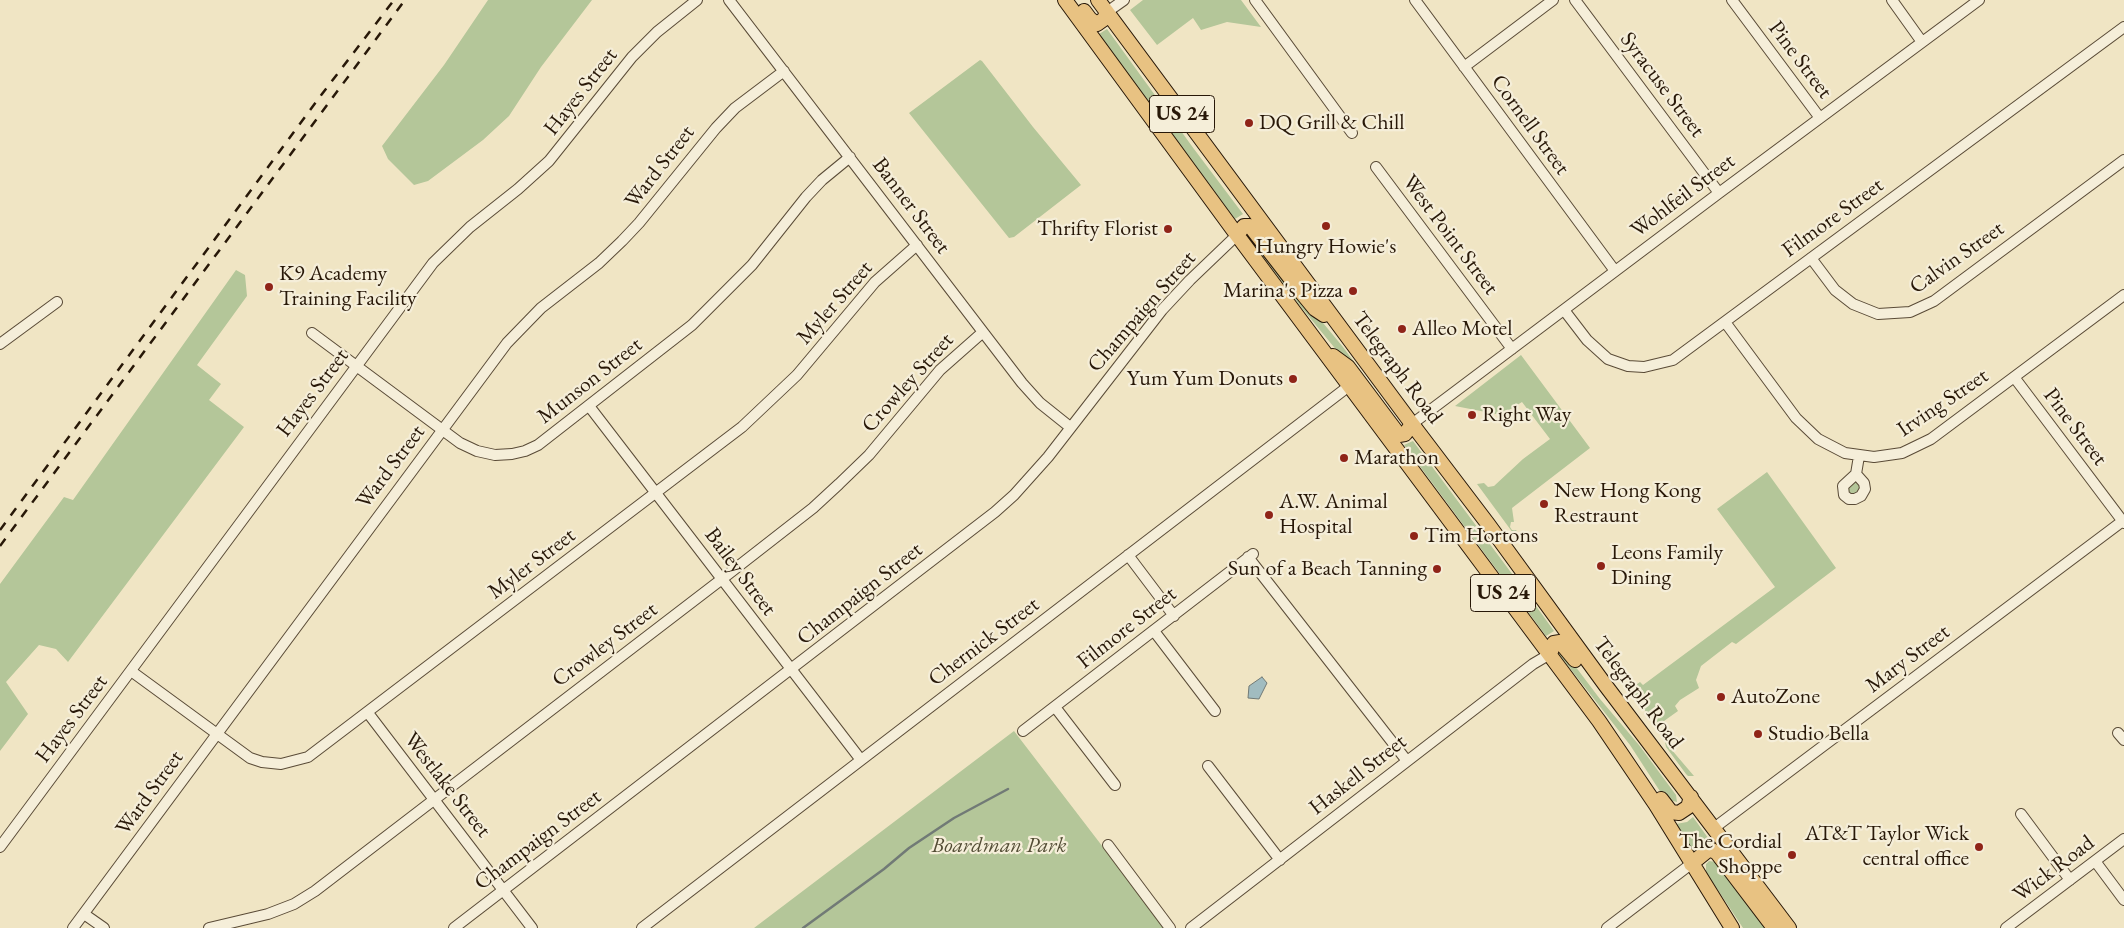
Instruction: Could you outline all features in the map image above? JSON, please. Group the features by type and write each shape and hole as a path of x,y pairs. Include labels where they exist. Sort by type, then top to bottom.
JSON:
{"main road":[{"name":"US 24","path":"1065,0 1237,235 1599,721 1656,805 1732,928"},
{"path":"1076,0 1094,23 1099,23 1107,12"},
{"name":"Telegraph Road","path":"1098,0 1337,324 1483,517 1633,722 1691,796 1789,928"},
{"path":"1237,235 1244,226 1250,226 1314,309 1337,324"},
{"path":"1320,347 1348,368 1399,435 1405,434 1412,424"},
{"path":"1550,654 1554,644 1560,642 1563,644 1608,703 1633,722"},
{"path":"1599,721 1616,732 1671,812 1679,813 1688,807 1691,796"},
{"path":"1691,864 1707,851 1717,852 1774,928"}],"street":[{"name":"Hayes Street","path":"0,847 445,250 470,226 518,189 549,161 632,57 657,32 697,0"},
{"name":"Banner Street","path":"729,0 916,246 1034,397 1070,427"},
{"path":"1107,12 1124,0"},
{"path":"1255,0 1352,133"},
{"name":"Cornell Street","path":"1415,0 1615,272"},
{"path":"1464,66 1553,0"},
{"name":"Syracuse Street","path":"1575,0 1719,193"},
{"name":"Pine Street","path":"1732,0 1820,118"},
{"path":"1892,0 1922,42"},
{"name":"Wohlfeil Street","path":"1412,424 1979,0"},
{"name":"Filmore Street","path":"1564,310 1599,353 1618,363 1636,367 1655,366 1673,360 2124,28"},
{"name":"Ward Street","path":"73,928 442,430 523,325 541,308 599,263 622,241 645,217 716,128 735,108 784,71"},
{"name":"Munson Street","path":"312,333 460,443 477,451 495,455 512,454 538,445 708,312 752,264 812,192 850,157"},
{"name":"Calvin Street","path":"1811,258 1835,290 1852,304 1878,314 1910,312 1934,300 2124,160"},
{"name":"West Point Street","path":"1376,167 1512,349"},
{"name":"Champaign Street","path":"454,928 995,512 1031,476 1162,310 1237,235"},
{"name":"Myler Street","path":"131,670 250,758 273,764 288,763 314,754 742,427 773,399 820,350 875,282 916,246"},
{"name":"Irving Street","path":"1725,322 1805,427 1818,439 1830,447 1845,453 1859,456 1890,456 1917,447 2124,295"},
{"path":"0,344 57,302"},
{"name":"Crowley Street","path":"208,928 268,914 304,898 435,800 813,508 868,455 940,370 983,332"},
{"name":"Pine Street","path":"2014,377 2123,521"},
{"name":"Chernick Street","path":"642,928 1349,386"},
{"name":"Bailey Street","path":"589,406 861,760"},
{"path":"1856,474 1859,456"},
{"name":"Mary Street","path":"1714,828 2123,521"},
{"path":"1128,555 1174,616"},
{"name":"Filmore Street","path":"1023,731 1251,556 1407,761"},
{"path":"1154,631 1215,711"},
{"name":"Haskell Street","path":"1191,928 1533,664 1550,654"},
{"path":"1055,707 1115,785"},
{"name":"Westlake Street","path":"368,713 532,928"},
{"path":"1208,766 1280,860"},
{"path":"2021,814 2070,880"},
{"name":"Wick Road","path":"2010,927 2124,839"},
{"path":"1108,845 1170,928"},
{"path":"2095,861 2124,900"},
{"path":"1607,928 1691,864"},
{"path":"84,914 104,928"}],"green space":[{"path":"488,0 592,0 541,67 509,116 483,140 428,181 414,185 388,159 382,146 444,65"},
{"path":"1143,0 1241,0 1261,27 1227,22 1201,30 1193,18 1157,45 1130,10"},
{"path":"1107,29 1243,214 1235,219 1099,34"},
{"path":"980,60 1081,185 1014,237 1009,238 909,113"},
{"path":"1249,234 1343,347 1400,424 1398,425 1301,307 1247,235"},
{"path":"236,270 245,275 247,296 197,365 221,384 209,400 244,427 68,662 56,649 39,645 6,682 28,714 0,751 0,584 64,497 73,500"},
{"path":"1521,355 1590,448 1512,508 1514,522 1511,522 1510,527 1512,530 1517,530 1513,533 1477,484 1484,483 1488,487 1494,486 1523,459 1550,439 1522,402 1501,415 1455,406"},
{"path":"1413,441 1554,631 1546,636 1404,445"},
{"path":"1767,472 1836,568 1736,644 1732,642 1701,666 1696,680 1699,688 1680,700 1675,706 1678,711 1657,726 1630,691 1633,687 1640,682 1643,685 1775,587 1717,509"},
{"path":"1854,479 1858,482 1861,489 1853,497 1847,492 1847,485"},
{"path":"1561,651 1566,654 1600,699 1639,745 1676,795 1677,802 1665,799 1630,745 1558,653"},
{"name":"Boardman Park","path":"1014,731 1165,928 754,928"},
{"path":"1665,742 1694,776 1686,774 1666,747"},
{"path":"1693,817 1711,842 1700,845 1693,851 1676,824 1687,822"},
{"path":"1709,861 1716,862 1770,928 1743,928 1706,872 1706,864"}],"water":[{"path":"1262,677 1267,683 1259,699 1248,698 1249,686"}],"waterway":[{"path":"803,928 884,869 909,848 954,818 1008,789"}],"railway":[{"path":"0,530 322,94 394,0"},
{"path":"0,546 405,0"}],"place":[{"name":"DQ Grill & Chill","path":"1249,123"},
{"name":"Hungry Howie's","path":"1326,226"},
{"name":"Thrifty Florist","path":"1168,229"},
{"name":"K9 Academy Training Facility","path":"269,287"},
{"name":"Marina's Pizza","path":"1353,291"},
{"name":"Alleo Motel","path":"1402,329"},
{"name":"Yum Yum Donuts","path":"1293,379"},
{"name":"Right Way","path":"1472,415"},
{"name":"Marathon","path":"1344,458"},
{"name":"New Hong Kong Restraunt","path":"1544,504"},
{"name":"A.W. Animal Hospital","path":"1269,515"},
{"name":"Tim Hortons","path":"1414,536"},
{"name":"Leons Family Dining","path":"1601,566"},
{"name":"Sun of a Beach Tanning","path":"1437,569"},
{"name":"AutoZone","path":"1721,697"},
{"name":"Studio Bella","path":"1758,734"},
{"name":"AT&T Taylor Wick central office","path":"1979,847"},
{"name":"The Cordial Shoppe","path":"1792,855"}]}
